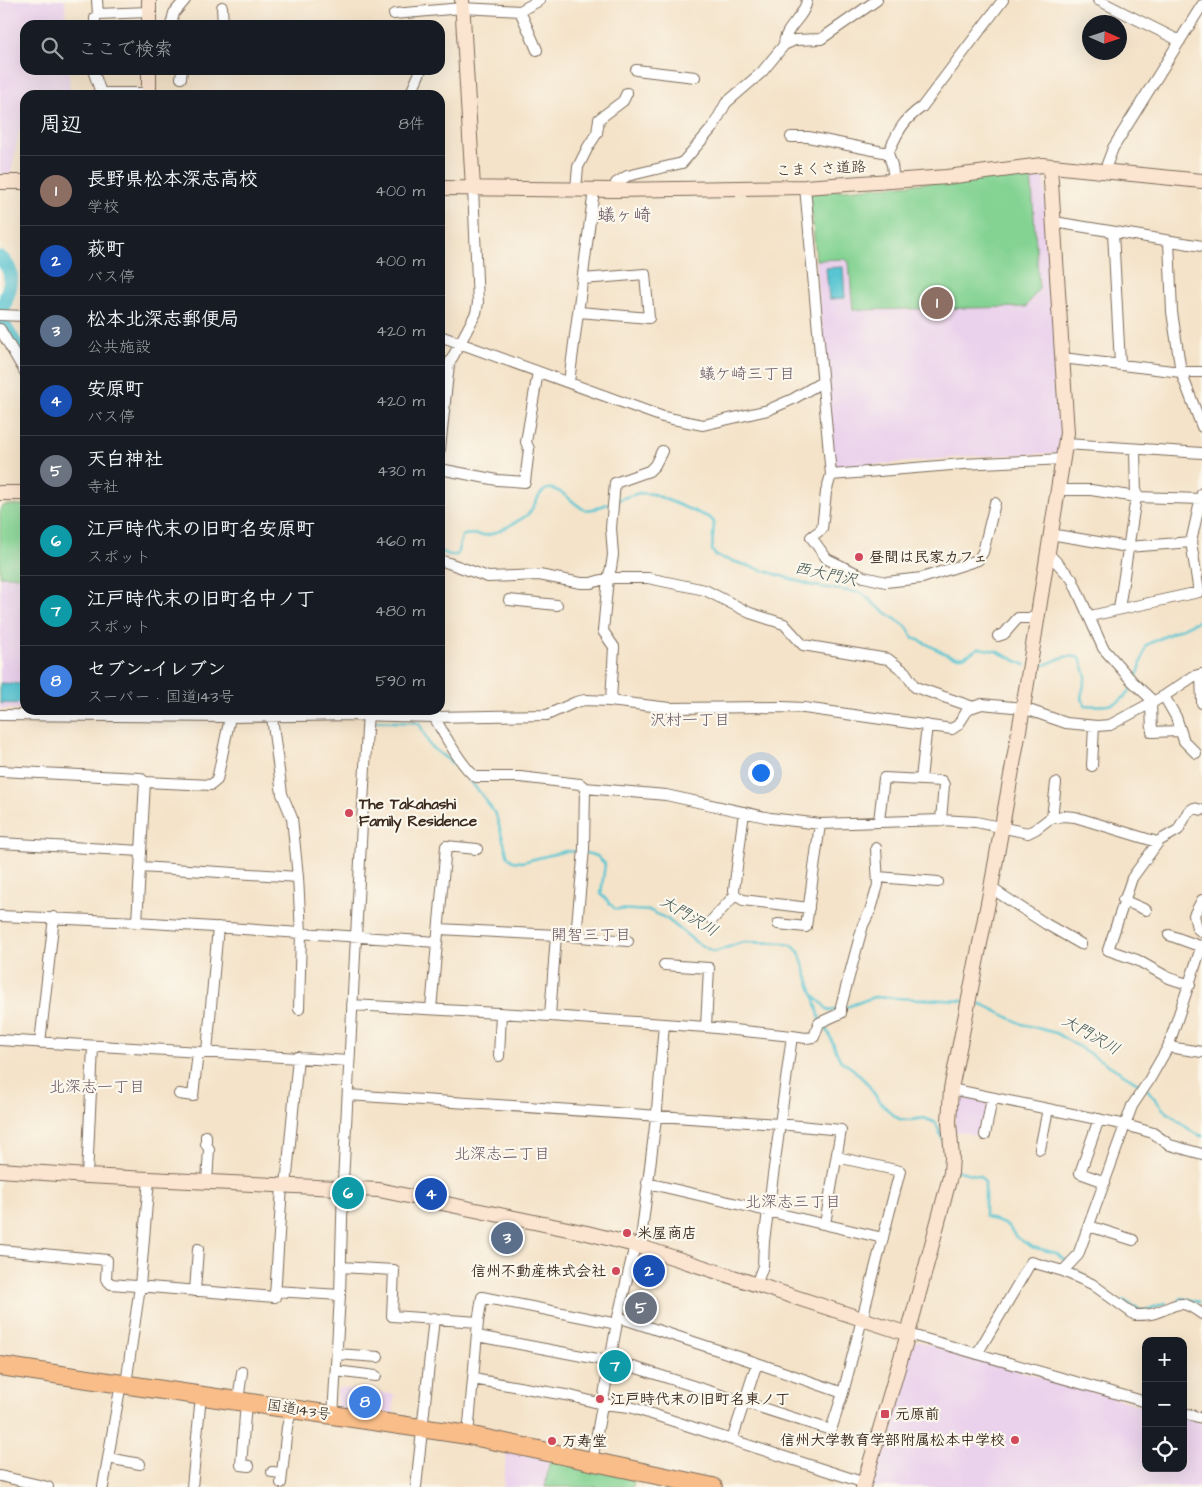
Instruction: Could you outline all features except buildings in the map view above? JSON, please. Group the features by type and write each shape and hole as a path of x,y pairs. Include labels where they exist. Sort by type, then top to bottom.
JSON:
{"highway":[{"name":"国道143号","path":"0,1366 468,1435 592,1461 669,1482 713,1487"}],"street":[{"path":"95,20 98,14 97,0"},
{"path":"172,20 174,13 185,0"},
{"path":"394,14 462,4 494,8 513,7 540,0"},
{"path":"784,45 784,38 806,6 807,0"},
{"path":"614,190 616,183 627,176 682,164 713,127 726,103 762,72 784,45 795,40 821,39 877,0"},
{"path":"894,181 892,165 888,154 897,133 907,118 922,107 1003,0"},
{"path":"1098,0 1180,41"},
{"path":"445,402 449,364 476,313 478,302 462,4"},
{"path":"1106,164 1112,148 1202,5"},
{"path":"222,6 223,20"},
{"path":"513,7 537,50"},
{"path":"98,14 149,12"},
{"path":"636,70 695,78"},
{"path":"95,75 100,90"},
{"path":"149,90 150,75"},
{"path":"412,90 419,75"},
{"path":"576,189 578,167 588,146 597,133 599,119 623,101 627,93"},
{"path":"791,137 808,137 888,154"},
{"path":"473,1379 571,1396 602,1404 630,1406 864,1485 908,1334 952,1170 949,1122 951,1090 1002,828 1066,444 1067,433 1050,166"},
{"name":"こまくさ道路","path":"445,188 614,190 806,187 947,177 1017,168 1050,166 1202,181"},
{"path":"0,182 20,182"},
{"path":"806,187 831,475 826,492 822,529 812,537 827,559 864,577 886,582 922,578 978,560 984,552 995,503"},
{"path":"569,382 594,190"},
{"path":"1054,222 1202,246"},
{"path":"1112,232 1120,364"},
{"path":"1170,241 1172,312 1181,372 1202,427"},
{"path":"579,312 649,318 645,274 583,279"},
{"path":"3,316 20,316"},
{"path":"0,329 20,363"},
{"path":"445,338 663,417 703,425 768,410 793,399 822,382"},
{"path":"1062,358 1181,372 1202,372"},
{"path":"445,470 497,480 525,482 529,448 526,442 538,372"},
{"path":"1066,444 1202,453"},
{"path":"1119,609 1136,497 1135,449"},
{"path":"611,701 614,648 604,632 608,578 612,568 611,528 615,483 649,471 655,465 662,451"},
{"path":"831,475 963,464 1062,459"},
{"path":"1057,490 1091,490 1136,497 1202,497 1191,542 1200,592 1090,616"},
{"path":"0,493 20,493"},
{"path":"1050,534 1128,547 1191,542"},
{"path":"1048,552 1072,578 1103,648 1152,703 1152,732 1179,731"},
{"path":"445,562 488,577 539,574 580,584 608,578 648,578 705,590 750,613 784,624 803,645 888,659 905,672 915,688 973,707"},
{"path":"509,600 557,605"},
{"path":"998,636 1004,634 1018,618 1038,618"},
{"path":"0,715 272,717 352,715 367,717 547,715 576,702 611,701 670,708 804,708 952,728 958,725 966,711 982,704 1023,708 1066,723 1094,726 1110,725 1164,696 1194,676 1202,674 1202,703"},
{"path":"1164,696 1176,717 1179,731 1184,741 1196,753"},
{"path":"434,716 463,763 471,774 476,776 520,777 580,784 585,788 666,795 770,818 820,824 941,820 976,822 1028,833 1052,818 1063,816 1075,817 1157,842 1159,841"},
{"path":"0,771 140,778 145,782 212,785 217,780 230,717"},
{"path":"272,717 282,794 292,818 298,877 301,933 299,1009"},
{"path":"334,1416 343,1188 367,717"},
{"path":"921,779 926,726"},
{"path":"1092,766 1094,726"},
{"path":"879,821 884,778 942,781 944,785 941,820"},
{"path":"137,922 145,782"},
{"path":"1052,818 1056,783"},
{"path":"576,936 584,853 585,788"},
{"path":"1190,985 1169,978 1137,960 1108,950 1123,900 1132,878 1159,841 1178,830 1188,812 1194,808 1202,810"},
{"path":"744,812 734,890 735,895 743,900 809,908"},
{"path":"778,924 806,927 820,824"},
{"path":"0,843 142,851"},
{"path":"432,1009 446,846 477,849"},
{"path":"352,1005 550,1016 706,1027 806,1038 814,1037 820,1023 841,1013 863,925 871,909 878,885 876,848"},
{"path":"141,867 298,877"},
{"path":"878,877 938,882"},
{"path":"991,888 1046,924 1081,944"},
{"path":"712,920 735,895"},
{"path":"1123,900 1146,910"},
{"path":"1202,900 1194,915 1197,928 1202,932"},
{"path":"0,916 137,922 437,942"},
{"path":"40,1043 54,918"},
{"path":"179,1094 193,1096 203,1052 218,927"},
{"path":"439,929 576,936 628,941"},
{"path":"1062,1271 1078,1255 1132,1106 1168,1047 1190,985 1202,946 1169,934"},
{"path":"550,1016 556,935"},
{"path":"664,965 709,968 706,1027"},
{"path":"499,1056 501,1013"},
{"path":"592,1461 617,1320 638,1246 656,1115 664,1024"},
{"path":"756,1285 763,1266 764,1240 792,1036"},
{"path":"0,1040 349,1061"},
{"path":"87,1176 93,1047"},
{"path":"1168,1047 1202,1052"},
{"path":"0,1250 107,1260 106,1279 111,1284 275,1297 284,1186 298,1058"},
{"path":"951,1090 1126,1125 1153,1133 1170,1145 1202,1154"},
{"path":"348,1095 656,1115 841,1130 825,1224"},
{"path":"985,1135 992,1098"},
{"path":"1040,1149 1048,1109"},
{"path":"1098,1119 1080,1173 1105,1182"},
{"path":"206,1136 206,1144 209,1150 207,1182"},
{"path":"477,1336 624,1364 831,1430 863,1319 900,1171 836,1157"},
{"path":"0,1170 379,1190 587,1233 638,1246 908,1334 1142,1401"},
{"path":"103,1487 124,1384 140,1286 149,1179"},
{"path":"647,1183 883,1238"},
{"path":"1089,1226 1133,1240"},
{"path":"195,1291 198,1249"},
{"path":"977,1354 1030,1262 1062,1271 1092,1284 1135,1315 1154,1313 1177,1303 1191,1306 1202,1314"},
{"path":"340,1267 394,1270 392,1316 478,1322"},
{"path":"275,1291 340,1295"},
{"path":"468,1435 482,1297 617,1320 757,1363 843,1393"},
{"path":"416,1487 424,1428 434,1318"},
{"path":"337,1354 378,1357"},
{"path":"732,1440 757,1363"},
{"path":"336,1371 376,1376"},
{"path":"242,1372 243,1467"},
{"path":"192,1487 201,1396"},
{"path":"278,1476 292,1409"},
{"path":"1187,1414 1202,1418"},
{"path":"108,1458 140,1464"},
{"path":"0,1476 48,1487"}],"shaded area":[{"path":"0,0 65,0 66,20 20,20 20,75 69,75 70,90 20,90 20,132 11,174 0,174"},
{"path":"1043,173 1062,433 1057,453 974,456 838,468 833,464 816,260 992,177"},
{"path":"5,505 20,505 20,709 0,709 0,509"},
{"path":"961,1092 989,1098 980,1136 955,1131 955,1096"},
{"name":"信州大学教育学部附属松本中学校","path":"917,1341 1142,1406 1142,1472 1187,1472 1187,1418 1202,1423 1202,1487 869,1487 911,1344"},
{"path":"338,1388 394,1394 393,1420 336,1411"},
{"path":"507,1450 635,1477 633,1487 503,1487"}],"green space":[{"path":"1031,174 1039,288 1026,307 853,310 849,262 844,259 816,260 810,193"},
{"path":"5,505 20,505 20,576 0,576 0,509"},
{"path":"550,1459 635,1477 633,1487 545,1487"}],"water":[{"path":"843,267 845,298 829,299 826,268"},
{"path":"0,683 20,684 20,704 0,703"}],"waterway":[{"name":"大門沢川","path":"0,258 7,265 11,280 2,313 2,321 20,351"},
{"name":"西大門沢","path":"445,553 457,555 462,536 468,534 488,535 527,515 543,491 547,489 561,492 585,510 610,503"},
{"name":"西大門沢","path":"617,500 639,493 653,494 710,518 714,522 712,550 716,556 814,586 862,593 875,605 907,627 913,638 946,654 959,657 979,648 996,651 1025,665"},
{"name":"西大門沢","path":"1135,680 1146,645 1202,619"},
{"name":"西大門沢","path":"1035,666 1042,666 1067,656 1080,658 1086,676 1081,697 1085,705 1100,706 1114,704 1124,697 1133,685"},
{"name":"大門沢川","path":"371,721 419,723 430,746 459,768 496,815 508,857 513,861 522,862 566,851 581,852"},
{"name":"大門沢川","path":"586,853 597,856 605,864 601,894 615,909 651,911 667,919 697,943 714,952 743,942 783,943 793,946 799,952 813,994 829,1011 839,1009"},
{"path":"814,996 820,1019"},
{"name":"大門沢川","path":"844,1008 874,997 964,1001"},
{"name":"大門沢川","path":"972,1002 984,1005 1022,1024 1056,1033 1143,1086"},
{"path":"823,1024 840,1060 853,1069 867,1083 879,1101 890,1112 899,1119 924,1118 936,1123 944,1143"},
{"name":"大門沢川","path":"1147,1089 1163,1109 1194,1133 1202,1136"},
{"path":"955,1170 980,1176 985,1182 985,1216 1008,1226 1016,1237 1032,1247 1056,1253 1067,1262"},
{"path":"1072,1268 1084,1276"},
{"path":"1179,1300 1182,1298 1199,1302"},
{"path":"1123,1300 1143,1311 1166,1303"}],"place":[{"name":"長野県松本深志高校","path":"937,303"},
{"name":"昼間は民家カフェ","path":"859,557"},
{"name":"The Takahashi Family Residence","path":"349,813"},
{"name":"江戸時代末の旧町名安原町","path":"348,1193"},
{"name":"安原町","path":"431,1194"},
{"name":"米屋商店","path":"627,1233"},
{"name":"松本北深志郵便局","path":"507,1238"},
{"name":"信州不動産株式会社","path":"616,1271"},
{"name":"萩町","path":"649,1271"},
{"name":"天白神社","path":"641,1308"},
{"name":"江戸時代末の旧町名中ノ丁","path":"615,1366"},
{"name":"江戸時代末の旧町名東ノ丁","path":"600,1399"},
{"name":"セブン-イレブン","path":"365,1402"},
{"name":"元原前","path":"885,1414"},
{"name":"信州大学教育学部附属松本中学校","path":"1015,1440"},
{"name":"万寿堂","path":"552,1441"}],"district":[{"name":"蟻ヶ崎","path":"624,215"},
{"name":"蟻ケ崎三丁目","path":"747,374"},
{"name":"沢村一丁目","path":"690,720"},
{"name":"開智三丁目","path":"591,935"},
{"name":"北深志一丁目","path":"97,1087"},
{"name":"北深志二丁目","path":"502,1154"},
{"name":"北深志三丁目","path":"793,1202"}]}
